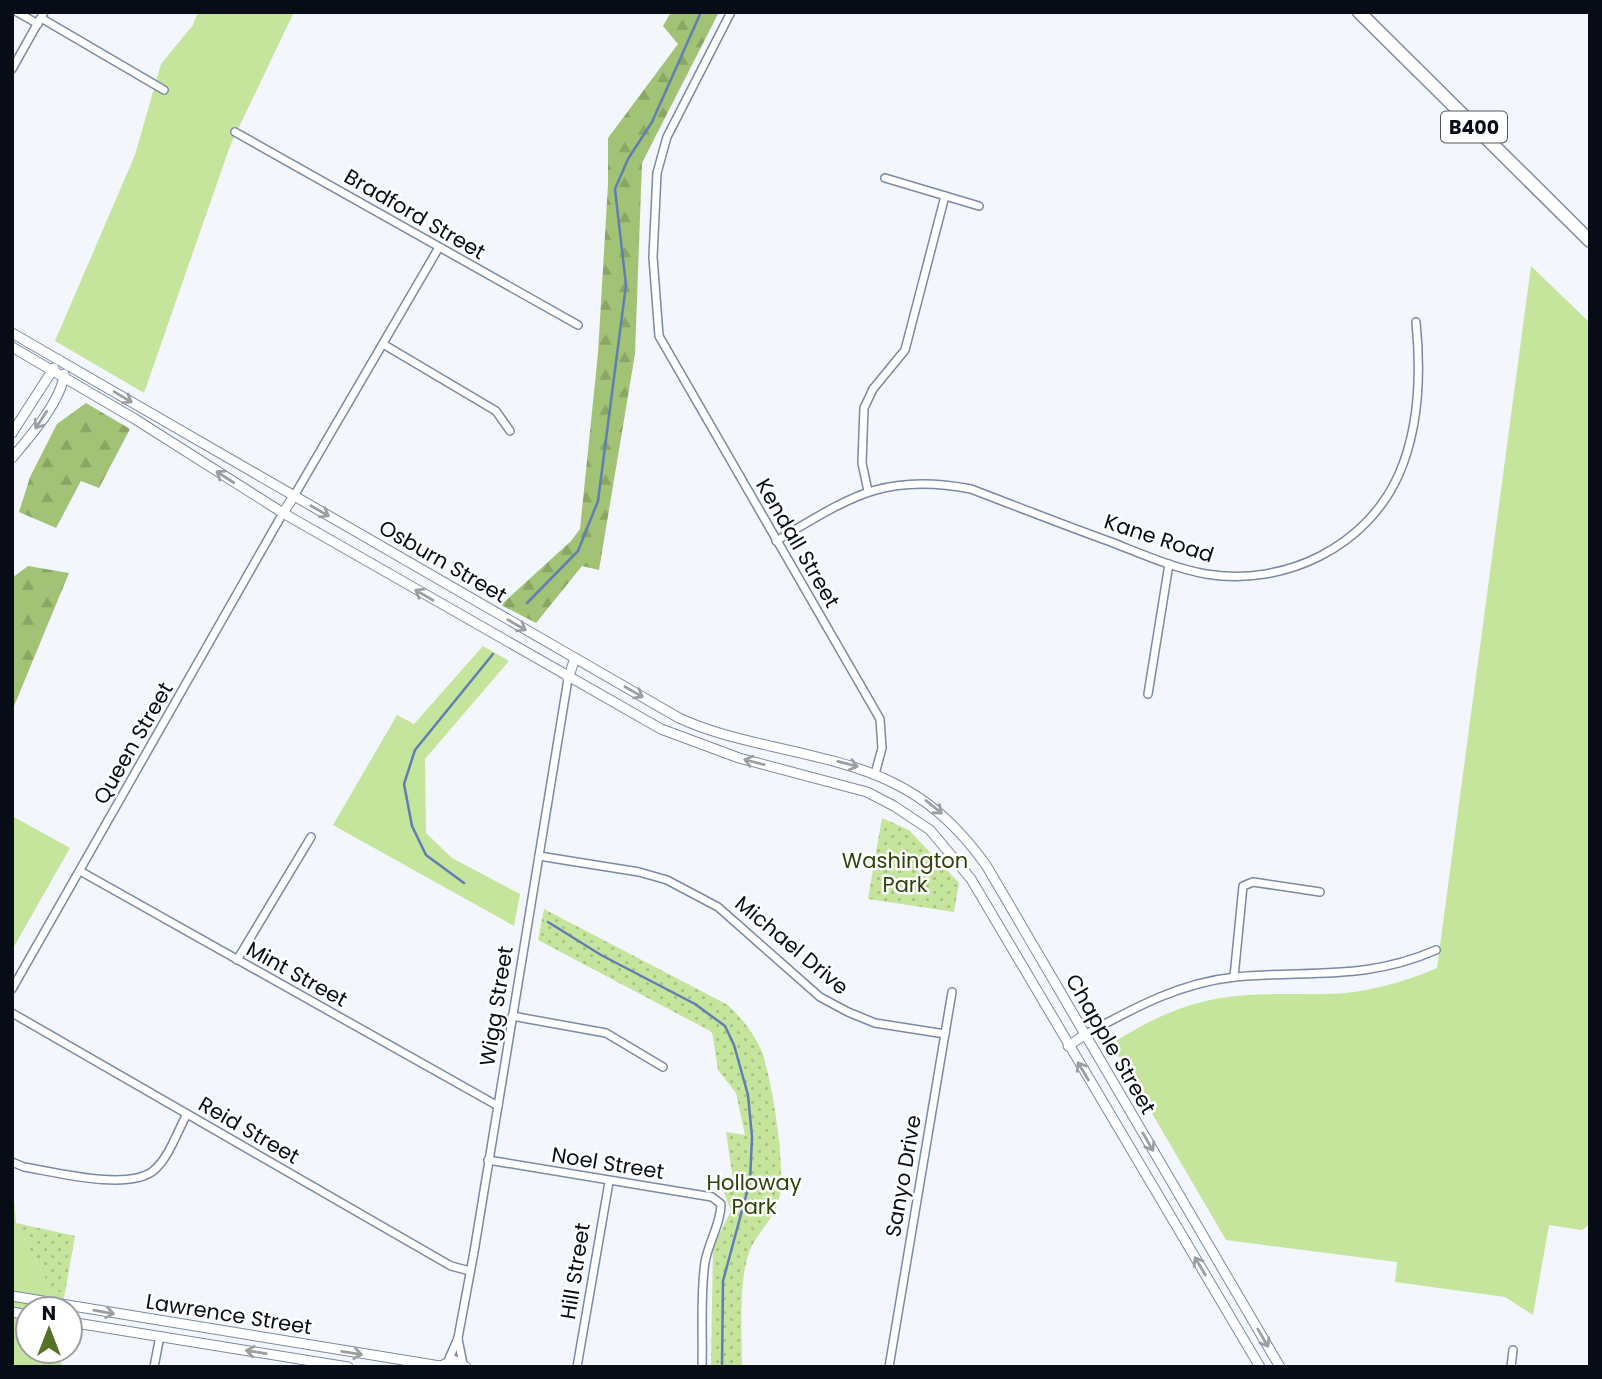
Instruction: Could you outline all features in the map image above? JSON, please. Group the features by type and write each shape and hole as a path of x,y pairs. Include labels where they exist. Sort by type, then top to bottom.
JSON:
{"main road":[{"name":"B400","path":"1359,12 1590,241"}],"street":[{"path":"17,12 41,18 164,90"},
{"name":"Kendall Street","path":"731,12 667,137 657,173 653,257 659,336 880,719 882,748 875,774"},
{"path":"12,69 41,18"},
{"name":"Bradford Street","path":"235,132 438,249 578,325"},
{"path":"885,178 979,206"},
{"path":"868,491 862,463 864,408 873,389 905,350 945,196"},
{"path":"283,513 438,249"},
{"name":"Kane Road","path":"776,541 850,497 868,491 915,484 943,484 971,489 1169,564 1234,577 1293,569 1325,555 1366,522 1391,489 1411,436 1419,377 1416,322"},
{"name":"Osburn Street","path":"12,333 575,658 698,726 853,765 875,774"},
{"path":"383,344 496,411 510,431"},
{"name":"Osburn Street","path":"12,347 135,419 283,513 568,679 661,729 706,748 867,792"},
{"path":"12,433 51,370 65,362"},
{"path":"12,458 46,413 64,379 65,362"},
{"name":"Queen Street","path":"12,989 283,513"},
{"path":"1148,694 1169,564"},
{"path":"568,679 575,658"},
{"name":"Wigg Street","path":"442,1364 458,1338 568,679"},
{"path":"867,792 875,774"},
{"name":"Chapple Street","path":"875,774 932,806 968,842 986,865 1280,1367"},
{"name":"Chapple Street","path":"867,792 913,817 949,850 971,879 1260,1367"},
{"path":"237,960 311,838"},
{"name":"Michael Drive","path":"539,856 639,872 676,884 719,906 820,996 848,1012 875,1023 945,1034"},
{"name":"Mint Street","path":"80,871 498,1106"},
{"path":"1234,977 1243,886 1253,882 1320,891"},
{"path":"1069,1046 1161,994 1234,977 1359,973 1436,950"},
{"name":"Sanyo Drive","path":"889,1367 952,992"},
{"name":"Reid Street","path":"12,1013 451,1266 470,1271"},
{"path":"512,1016 606,1033 663,1067"},
{"path":"12,1162 23,1167 104,1178 138,1179 158,1166 187,1114"},
{"name":"Noel Street","path":"488,1160 608,1182 712,1197 721,1204 721,1214 709,1237 705,1266 702,1367"},
{"name":"Hill Street","path":"577,1367 608,1182"},
{"name":"Lawrence Street","path":"12,1296 302,1344 464,1365"},
{"path":"154,1367 162,1321"},
{"name":"Lawrence Street","path":"84,1323 348,1367"},
{"name":"Wigg Street","path":"458,1338 464,1365"},
{"path":"300,1359 302,1344"},
{"path":"1511,1367 1513,1350"}],"green space":[{"path":"198,12 294,12 230,146 144,393 55,341 135,155 161,64 193,25"},
{"path":"671,12 719,12 642,163 635,354 599,570 582,566 536,623 501,605 571,541 580,529 598,353 608,184 608,138 678,44 663,26"},
{"path":"1531,266 1590,323 1590,1224 1582,1230 1549,1225 1533,1315 1505,1297 1395,1282 1397,1262 1226,1240 1115,1050 1117,1040 1142,1026 1180,1009 1207,1001 1247,995 1356,992 1397,983 1437,968"},
{"path":"86,403 130,429 99,488 81,481 56,528 19,512 30,477 57,424"},
{"path":"28,566 69,573 12,711 12,578"},
{"path":"483,646 509,661 425,759 426,833 452,858 520,894 514,926 333,825 397,715 414,724"},
{"path":"12,816 70,848 12,950"},
{"name":"Washington Park","path":"882,818 909,830 959,883 954,912 868,899"},
{"name":"Holloway Park","path":"544,909 728,1005 747,1027 762,1052 777,1126 781,1186 776,1207 753,1244 746,1262 742,1307 742,1367 711,1367 713,1246 731,1211 723,1190 733,1180 726,1132 745,1135 736,1093 718,1070 712,1032 538,940"},
{"path":"12,1177 16,1223 52,1291 65,1293 14,1295 14,1365 63,1367 12,1366"},
{"path":"16,1223 75,1236 65,1293 52,1291"}],"waterway":[{"path":"527,603 578,551 598,501 626,285 615,189 628,159 652,122 701,12"},
{"path":"464,883 426,855 412,826 404,784 415,750 493,654"},
{"path":"548,922 601,955 695,1004 725,1026 734,1045 748,1095 752,1137 750,1181 723,1281 722,1367"}]}
